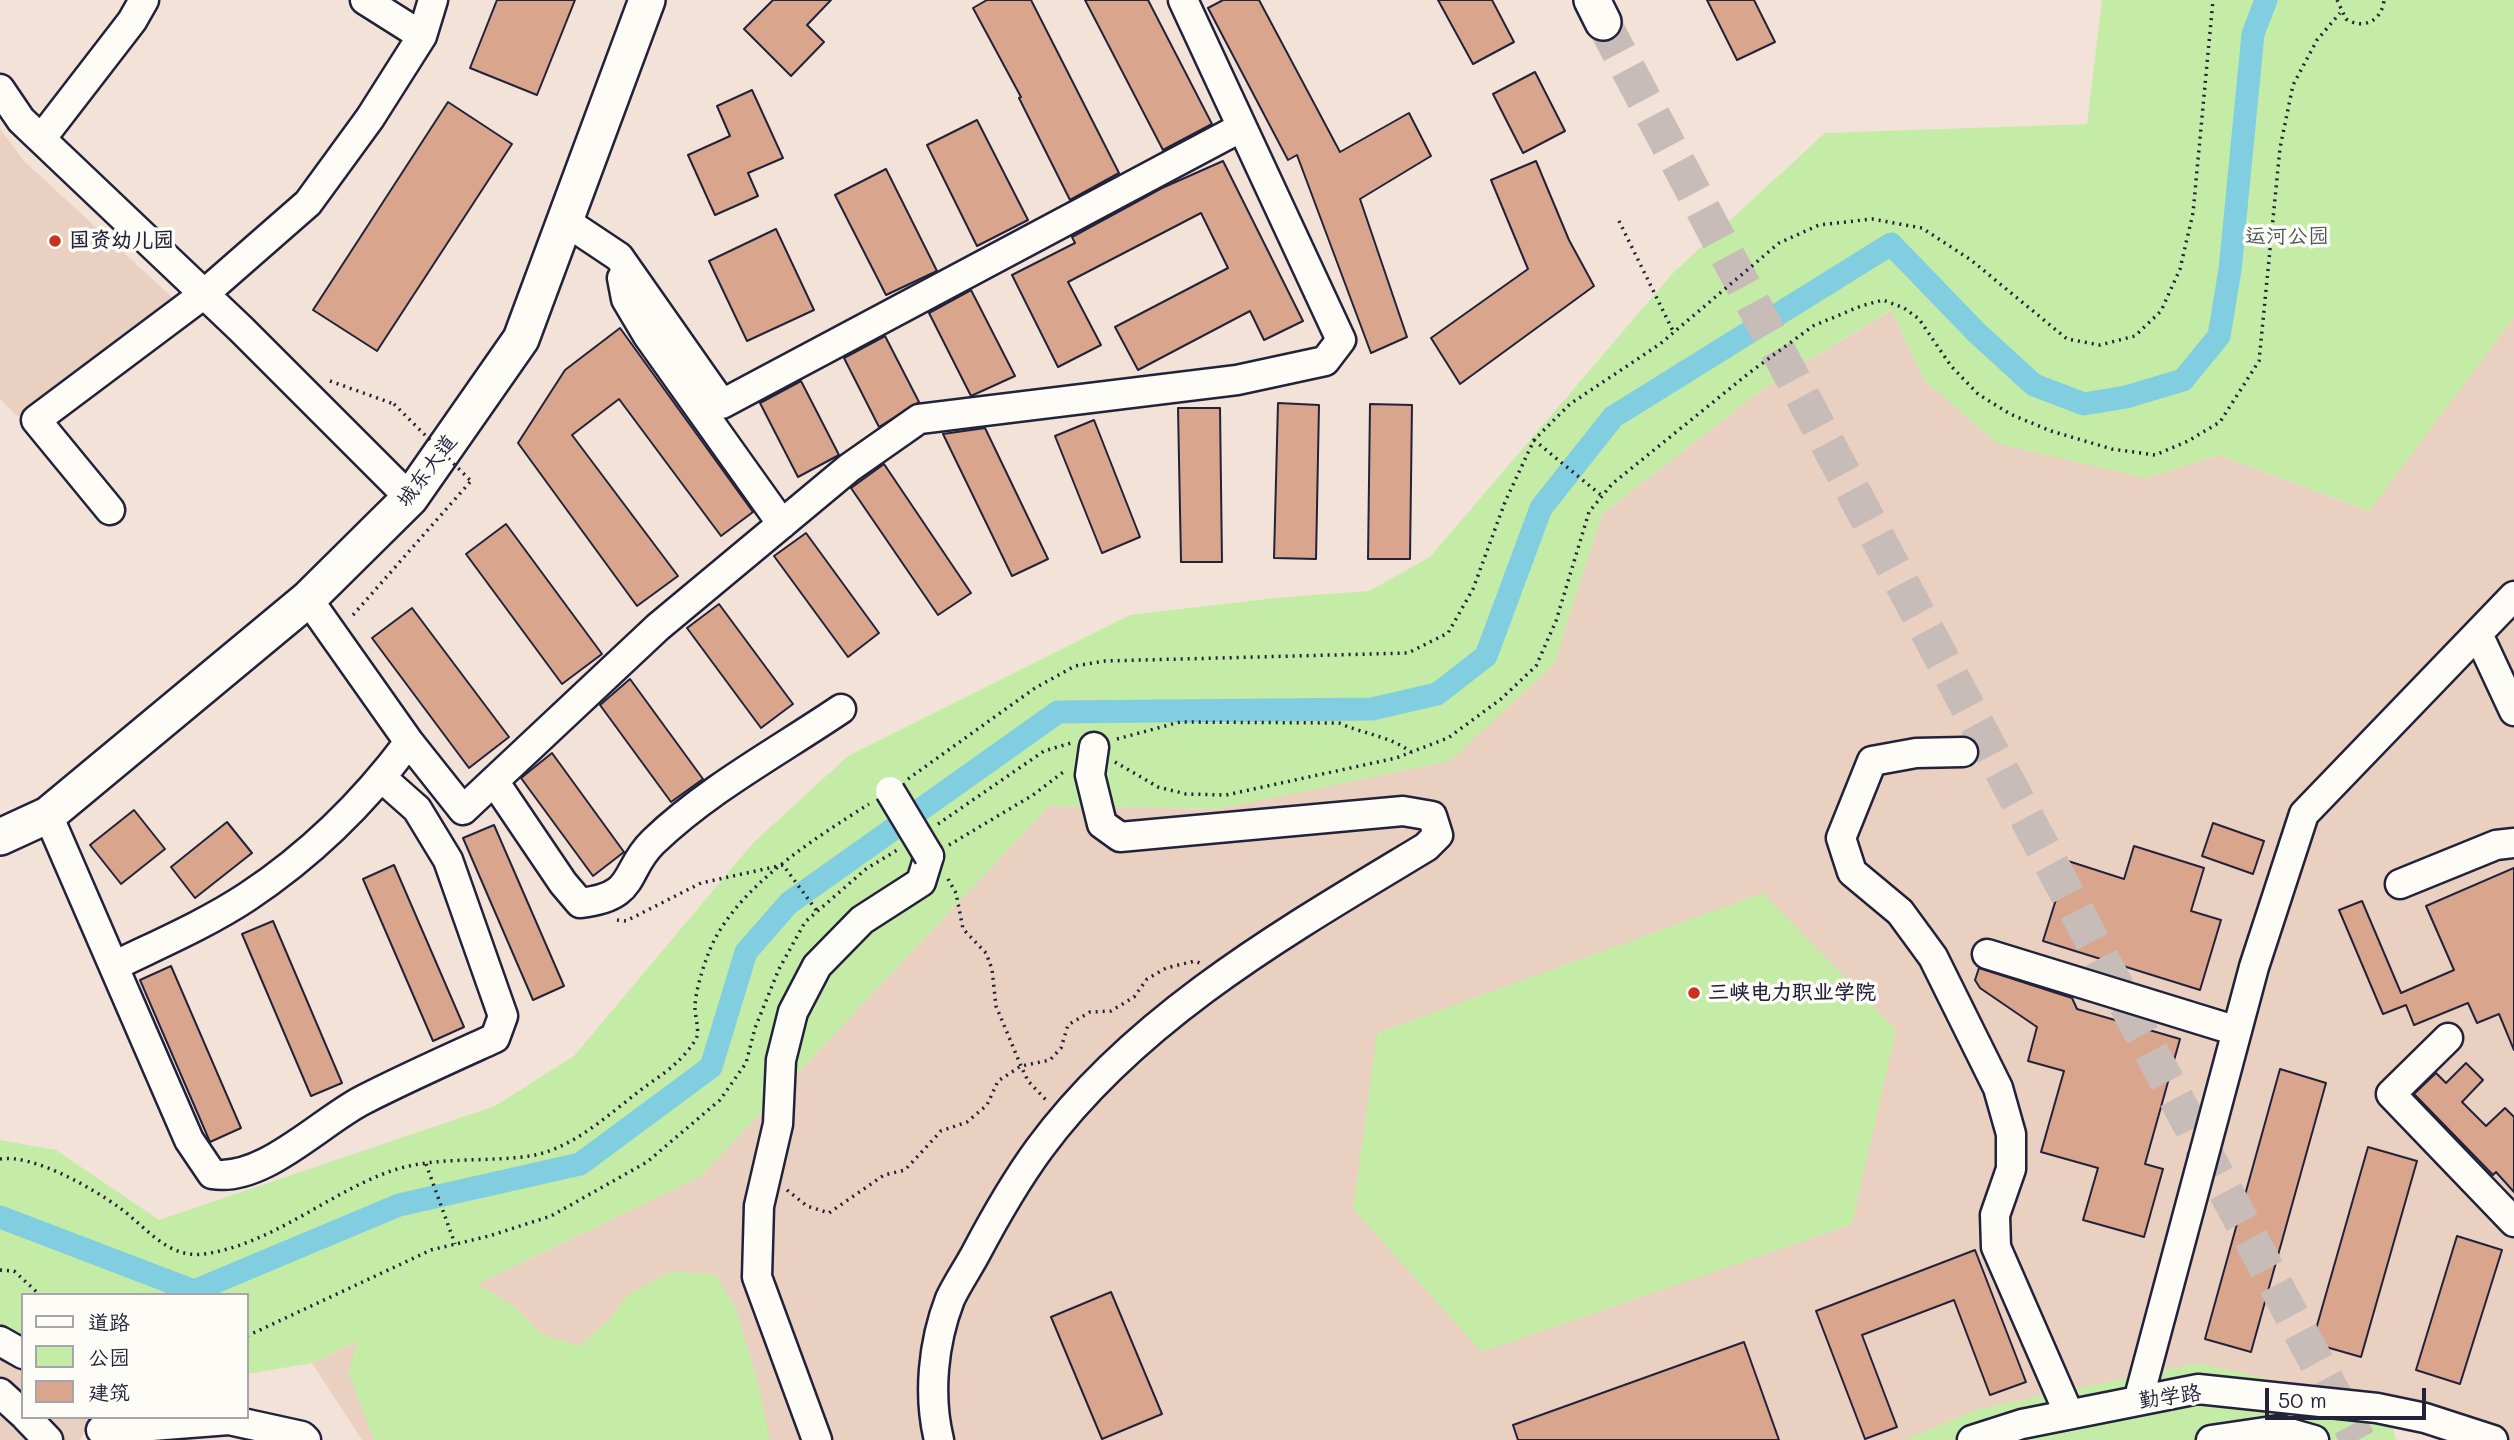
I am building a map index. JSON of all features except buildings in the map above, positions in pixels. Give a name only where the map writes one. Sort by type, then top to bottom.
[{"type":"main road","name":"城东大道","points":[[0,812],[34,797],[403,491],[502,329],[625,0]]},
{"type":"main road","name":"城东大道","points":[[0,837],[48,815],[308,599],[403,491],[521,339],[647,0]]},
{"type":"street","points":[[41,139],[132,21],[144,0]]},
{"type":"street","points":[[365,0],[422,36]]},
{"type":"street","points":[[110,510],[36,420],[204,294],[308,203],[370,118],[422,36],[433,0]]},
{"type":"street","points":[[308,599],[408,742],[463,810],[657,627],[849,468],[919,419],[1237,380],[1325,361],[1340,340],[1183,0]]},
{"type":"street","points":[[0,89],[21,120],[204,294],[403,491]]},
{"type":"street","points":[[565,221],[619,257],[722,404],[1242,127]]},
{"type":"street","points":[[619,257],[626,299],[648,336],[782,524]]},
{"type":"street","points":[[2138,1401],[2254,967],[2304,814],[2514,596]]},
{"type":"street","points":[[2478,634],[2514,711]]},
{"type":"street","points":[[494,780],[563,883],[580,903],[602,901],[628,883],[651,843],[710,796],[841,709]]},
{"type":"street","points":[[114,966],[195,927],[247,897],[302,856],[382,778],[408,742]]},
{"type":"street","points":[[939,1440],[933,1415],[935,1359],[950,1300],[1000,1206],[1040,1147],[1113,1065],[1186,1001],[1426,847],[1438,835],[1432,816],[1403,811],[1120,837],[1102,824],[1090,775],[1094,747]]},
{"type":"street","points":[[1964,752],[1916,752],[1872,761],[1841,838],[1852,872],[1900,912],[1933,957],[1998,1087],[2011,1134],[2011,1169],[1995,1215],[1996,1247],[2069,1414]]},
{"type":"street","points":[[48,815],[189,1140],[212,1174],[230,1177],[282,1154],[361,1101],[495,1038],[503,1016],[448,860],[417,809],[382,778]]},
{"type":"street","points":[[817,1440],[757,1277],[759,1206],[778,1124],[781,1060],[793,1012],[817,965],[862,920],[921,882],[929,856],[891,791]]},
{"type":"street","points":[[2400,884],[2496,845],[2514,843]]},
{"type":"street","points":[[1987,954],[2237,1031]]},
{"type":"street","points":[[2448,1038],[2391,1094],[2514,1222]]},
{"type":"street","points":[[0,1341],[21,1353]]},
{"type":"street","name":"勤学路","points":[[1972,1440],[2022,1423],[2198,1389],[2377,1408],[2422,1429],[2493,1440]]},
{"type":"street","points":[[0,1393],[21,1413]]},
{"type":"street","points":[[27,1419],[48,1440]]},
{"type":"street","points":[[99,1429],[229,1420],[302,1436],[306,1440]]},
{"type":"street","points":[[2211,1440],[2279,1430],[2314,1440]]},
{"type":"path","points":[[0,1159],[11,1158],[69,1177],[120,1208],[158,1240],[177,1252],[202,1254],[249,1241],[385,1173],[426,1163],[533,1156],[566,1143],[595,1125],[678,1062],[697,1036],[695,1005],[706,959],[726,918],[783,865],[825,832],[891,791],[1035,688],[1074,666],[1105,661],[1408,653],[1448,634],[1473,589],[1505,502],[1534,440],[1570,404],[1674,333],[1779,243],[1819,225],[1872,219],[1922,228],[1971,260],[2067,339],[2100,345],[2135,336],[2161,311],[2183,258],[2193,213],[2213,0]]},
{"type":"path","points":[[2337,0],[2340,13],[2352,23],[2368,23],[2380,14],[2384,0]]},
{"type":"path","points":[[937,825],[1044,751],[1070,743],[1094,747],[1129,774],[1158,787],[1199,794],[1226,795],[1411,752],[1448,738],[1501,699],[1536,666],[1556,621],[1589,512],[1612,484],[1738,381],[1813,326],[1883,300],[1903,308],[1919,320],[1951,366],[1978,394],[2010,414],[2050,431],[2112,449],[2155,455],[2188,441],[2220,422],[2259,361],[2280,148],[2293,85],[2317,40],[2340,13]]},
{"type":"path","points":[[1619,221],[1674,333]]},
{"type":"path","points":[[323,373],[332,382],[394,404],[471,481],[353,615]]},
{"type":"path","points":[[1534,440],[1602,496]]},
{"type":"path","points":[[929,856],[1033,795],[1094,747],[1138,731],[1180,722],[1339,723],[1357,731],[1395,740],[1411,752]]},
{"type":"path","points":[[248,1336],[431,1250],[551,1216],[647,1162],[720,1100],[746,1063],[755,1028],[779,969],[804,922],[866,869],[902,847]]},
{"type":"path","points":[[929,856],[944,862],[949,885],[956,893],[963,929],[986,953],[992,969],[996,1006],[1028,1081],[1066,1118]]},
{"type":"path","points":[[580,903],[609,918],[626,921],[701,883],[783,865]]},
{"type":"path","points":[[783,865],[817,911]]},
{"type":"path","points":[[767,1174],[807,1206],[829,1213],[884,1175],[905,1170],[941,1131],[967,1122],[987,1105],[998,1081],[1021,1066],[1050,1060],[1061,1048],[1068,1025],[1090,1012],[1111,1011],[1133,997],[1147,979],[1166,968],[1195,961],[1223,976]]},
{"type":"path","points":[[426,1163],[454,1244]]},
{"type":"path","points":[[0,1270],[14,1271],[38,1293]]},
{"type":"shaded area","name":"国资幼儿园","points":[[0,129],[24,161],[175,300],[18,417],[0,399]]},
{"type":"shaded area","name":"三峡电力职业学院","points":[[1892,310],[1924,380],[2147,478],[2219,455],[2368,511],[2514,317],[2514,1440],[2443,1440],[2392,1423],[2378,1440],[362,1440],[312,1363],[700,1177],[1049,806],[1219,809],[1554,664],[1602,514],[1764,388]]},
{"type":"shaded area","points":[[0,1359],[21,1367],[21,1419],[91,1419],[80,1440],[0,1440]]},
{"type":"green space","name":"运河公园","points":[[2102,0],[2514,0],[2514,317],[2369,511],[2219,455],[2147,478],[1998,444],[1924,380],[1891,310],[1764,388],[1602,514],[1554,664],[1450,761],[1219,809],[1049,806],[700,1177],[477,1284],[514,1306],[541,1334],[579,1346],[609,1320],[627,1295],[672,1271],[716,1275],[735,1307],[756,1375],[770,1440],[374,1440],[348,1372],[357,1341],[312,1363],[248,1374],[248,1293],[21,1293],[21,1367],[0,1359],[0,1140],[56,1150],[159,1220],[495,1106],[574,1056],[753,843],[848,756],[1130,615],[1275,598],[1369,591],[1430,557],[1673,273],[1825,133],[2087,124]]},
{"type":"green space","points":[[1763,893],[1896,1030],[1852,1224],[1482,1352],[1353,1209],[1377,1033]]},
{"type":"green space","points":[[2197,1363],[2305,1387],[2392,1423],[2396,1440],[1904,1440],[1978,1409]]},
{"type":"waterway","points":[[0,1217],[194,1291],[399,1205],[580,1164],[711,1067],[746,952],[789,903],[1058,712],[1372,709],[1437,694],[1486,656],[1541,508],[1613,417],[1891,244],[1977,333],[2034,385],[2084,404],[2126,397],[2183,380],[2219,336],[2230,270],[2253,34],[2266,0]]},
{"type":"tunnel","points":[[1603,22],[2358,1440]]},
{"type":"place","name":"国资幼儿园","points":[[55,241]]},
{"type":"place","name":"三峡电力职业学院","points":[[1694,993]]}]
